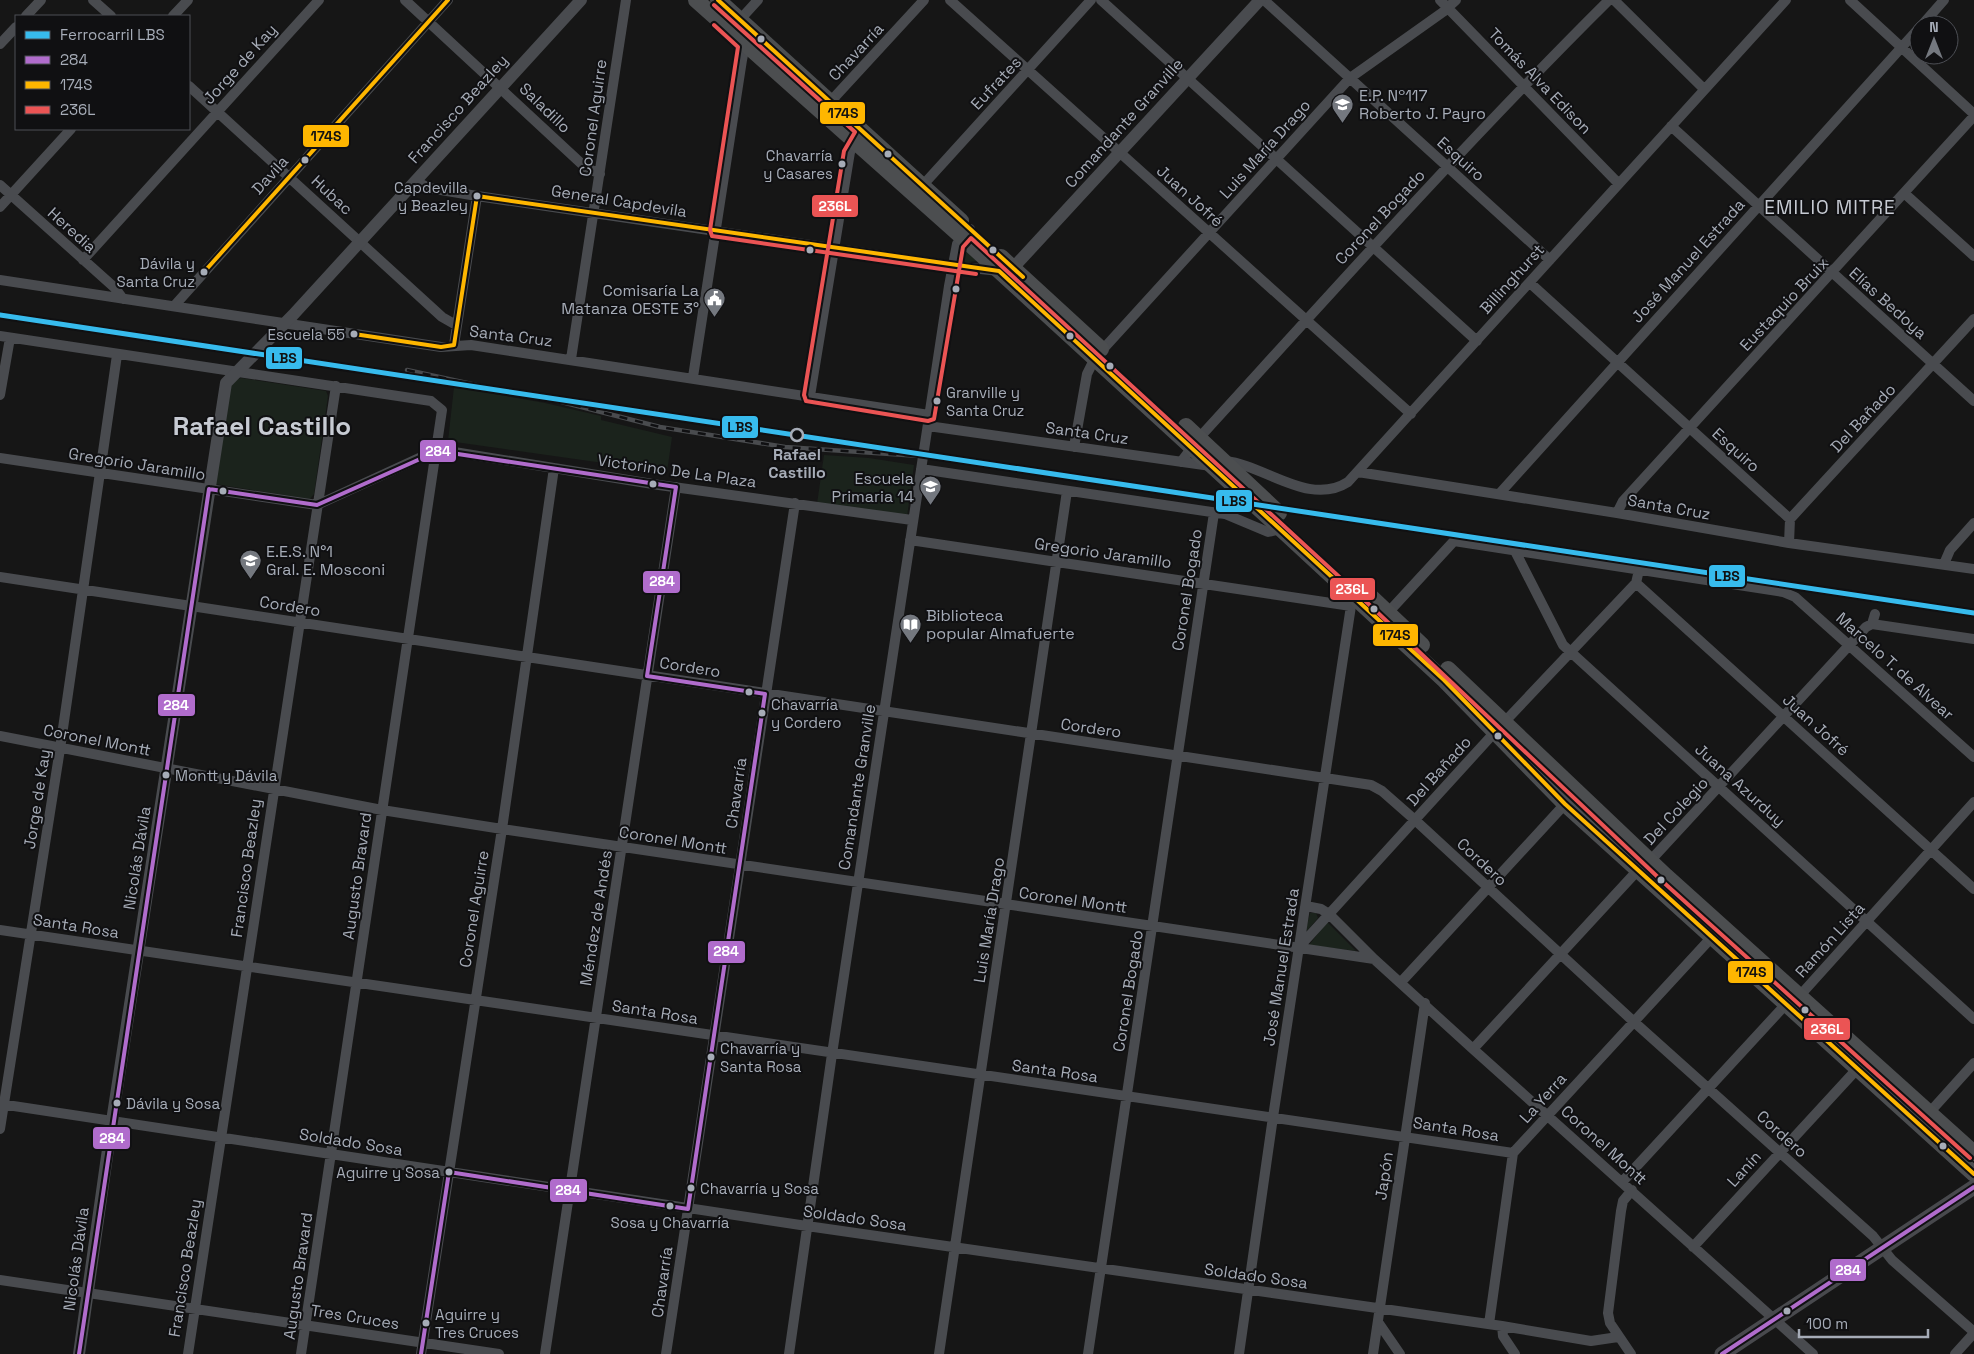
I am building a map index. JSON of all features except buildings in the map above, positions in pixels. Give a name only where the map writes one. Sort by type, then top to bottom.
[{"type":"main road","points":[[696,0],[735,25]]},
{"type":"main road","points":[[718,0],[735,25],[750,40],[859,136],[1196,443],[1356,598]]},
{"type":"main road","points":[[750,40],[831,101],[859,136],[923,185],[966,233]]},
{"type":"main road","points":[[1218,464],[1281,529],[1356,598],[1384,617],[1644,866],[1793,999],[1974,1153]]},
{"type":"main road","points":[[1499,728],[1565,804],[1644,866],[1712,937],[1793,999],[1858,1068],[1974,1174]]},
{"type":"main road","points":[[1722,1354],[1974,1187]]},
{"type":"street","points":[[27,15],[41,0]]},
{"type":"street","points":[[93,0],[111,15]]},
{"type":"street","points":[[175,15],[188,0]]},
{"type":"street","name":"Jorge de Kay","points":[[83,260],[319,0]]},
{"type":"street","name":"Saladillo","points":[[405,0],[585,168],[600,174]]},
{"type":"street","name":"Davila","points":[[175,306],[448,0]]},
{"type":"street","name":"Francisco Beazley","points":[[236,372],[284,323],[581,0]]},
{"type":"street","name":"Coronel Aguirre","points":[[571,360],[626,0]]},
{"type":"street","points":[[735,25],[758,0]]},
{"type":"street","name":"Chavarría","points":[[831,101],[924,0]]},
{"type":"street","name":"Juan Jofré","points":[[950,0],[1411,414]]},
{"type":"street","name":"Eufrates","points":[[923,185],[1091,0]]},
{"type":"street","points":[[1101,0],[1477,341]]},
{"type":"street","name":"Comandante Granville","points":[[1006,269],[1120,153],[1260,0]]},
{"type":"street","name":"Esquiro","points":[[1264,0],[1550,260]]},
{"type":"street","name":"Tomás Alva Edison","points":[[1440,0],[1618,183]]},
{"type":"street","name":"Luis María Drago","points":[[1074,447],[1087,374],[1098,354],[1350,78],[1448,8],[1456,0]]},
{"type":"street","name":"Coronel Bogado","points":[[1181,462],[1372,246],[1524,85],[1610,0]]},
{"type":"street","points":[[1614,0],[1704,89]]},
{"type":"street","name":"Billinghurst","points":[[1218,464],[1240,464],[1314,490],[1342,486],[1358,472],[1411,414],[1618,183],[1786,0]]},
{"type":"street","points":[[1850,0],[1974,115]]},
{"type":"street","points":[[1931,15],[1944,0]]},
{"type":"street","points":[[0,44],[15,28]]},
{"type":"street","name":"José Manuel Estrada","points":[[1500,494],[1909,39]]},
{"type":"street","points":[[693,377],[716,231],[750,40]]},
{"type":"street","name":"Hubac","points":[[190,87],[442,317],[456,325]]},
{"type":"street","name":"Eustaquio Bruix","points":[[1617,513],[1623,502],[1974,115]]},
{"type":"street","name":"Elías Bedoya","points":[[1671,126],[1974,400]]},
{"type":"street","points":[[0,207],[70,130]]},
{"type":"street","points":[[810,396],[850,152],[859,136]]},
{"type":"street","name":"General Capdevila","points":[[415,181],[428,188],[478,196],[953,266],[1006,269]]},
{"type":"street","name":"Heredia","points":[[0,185],[115,288],[123,299]]},
{"type":"street","points":[[1904,193],[1974,256]]},
{"type":"street","points":[[454,345],[478,196]]},
{"type":"street","name":"Comandante Granville","points":[[789,1354],[912,520],[957,244],[966,233]]},
{"type":"street","name":"Santa Cruz","points":[[0,280],[441,347],[471,345],[693,377],[929,415]]},
{"type":"street","name":"Esquiro","points":[[1530,283],[1790,519]]},
{"type":"street","name":"Del Bañado","points":[[1790,519],[1974,319]]},
{"type":"street","points":[[0,395],[5,337],[336,386]]},
{"type":"street","name":"Jorge de Kay","points":[[0,1128],[2,1104],[60,749],[99,473],[118,355]]},
{"type":"street","name":"Nicolás Dávila","points":[[79,1354],[112,1121],[224,390],[236,372]]},
{"type":"street","name":"Francisco Beazley","points":[[188,1354],[336,386]]},
{"type":"street","name":"Augusto Bravard","points":[[301,1354],[443,416],[437,404],[431,401],[336,386]]},
{"type":"street","name":"Santa Cruz","points":[[928,426],[1181,462],[1218,464]]},
{"type":"street","points":[[317,505],[438,451]]},
{"type":"street","name":"Victorino De La Plaza","points":[[438,451],[912,520]]},
{"type":"street","name":"Gregorio Jaramillo","points":[[0,458],[317,505]]},
{"type":"street","name":"Coronel Aguirre","points":[[421,1354],[474,1000],[502,829],[554,468]]},
{"type":"street","points":[[921,469],[1225,514],[1268,532],[1281,529]]},
{"type":"street","name":"Santa Cruz","points":[[1358,472],[1617,513],[1789,543],[1974,569]]},
{"type":"street","name":"Méndez de Andés","points":[[545,1354],[676,487]]},
{"type":"street","name":"Luis María Drago","points":[[939,1354],[1058,562],[1067,491]]},
{"type":"street","name":"Chavarría","points":[[666,1354],[794,504]]},
{"type":"street","name":"Coronel Bogado","points":[[1088,1354],[1154,926],[1214,513]]},
{"type":"street","points":[[1789,543],[1790,519]]},
{"type":"street","points":[[1944,564],[1950,550],[1974,524]]},
{"type":"street","name":"Gregorio Jaramillo","points":[[910,540],[1203,582],[1356,598]]},
{"type":"street","points":[[1384,617],[1454,541],[1639,570],[1636,583]]},
{"type":"street","name":"Juana Azurduy","points":[[1515,551],[1559,639],[1570,652],[1974,1019]]},
{"type":"street","name":"Marcelo T. de Alvear","points":[[1639,570],[1775,590],[1795,597],[1974,757]]},
{"type":"street","name":"Cordero","points":[[0,577],[1325,777],[1377,787],[1632,1021],[1873,1236],[1892,1260],[1974,1333]]},
{"type":"street","name":"Juan Jofré","points":[[1636,583],[1974,889]]},
{"type":"street","name":"Del Bañado","points":[[1299,947],[1499,728],[1636,583]]},
{"type":"street","name":"José Manuel Estrada","points":[[1239,1354],[1325,777],[1356,598]]},
{"type":"street","name":"Del Colegio","points":[[1474,1049],[1720,787],[1849,644],[1874,619],[1974,639]]},
{"type":"street","name":"Coronel Montt","points":[[0,736],[382,810],[1374,959]]},
{"type":"street","name":"Ramón Lista","points":[[1623,1181],[1707,1087],[1866,922],[1974,802]]},
{"type":"street","points":[[1402,981],[1565,804]]},
{"type":"street","name":"Coronel Montt","points":[[1306,906],[1321,909],[1329,914],[1374,959],[1402,981],[1474,1049],[1623,1181],[1693,1247],[1813,1354]]},
{"type":"street","name":"Santa Rosa","points":[[0,930],[980,1076],[1513,1153]]},
{"type":"street","name":"La Yerra","points":[[1513,1153],[1632,1021],[1712,937]]},
{"type":"street","name":"Japón","points":[[1373,1354],[1425,1003]]},
{"type":"street","points":[[1929,1113],[1974,1063]]},
{"type":"street","name":"Lanín","points":[[1693,1247],[1858,1068]]},
{"type":"street","name":"Soldado Sosa","points":[[2,1104],[570,1191],[1502,1326],[1591,1341],[1618,1337]]},
{"type":"street","points":[[1488,1324],[1513,1153]]},
{"type":"street","points":[[1631,1354],[1610,1323],[1608,1313],[1620,1210],[1623,1201],[1632,1190]]},
{"type":"street","name":"Tres Cruces","points":[[0,1280],[498,1354]]},
{"type":"street","points":[[1378,1322],[1400,1354]]},
{"type":"street","points":[[1502,1326],[1503,1336],[1515,1354]]},
{"type":"street","points":[[1955,1354],[1974,1333]]},
{"type":"shaded area","points":[[964,248],[977,261],[961,263],[959,260],[961,249]]},
{"type":"shaded area","points":[[241,378],[326,391],[328,396],[314,494],[310,499],[215,484],[228,389]]},
{"type":"shaded area","points":[[454,387],[545,403],[601,416],[601,420],[672,437],[667,472],[448,441]]},
{"type":"shaded area","points":[[824,455],[869,458],[914,465],[907,517],[817,504]]},
{"type":"shaded area","points":[[1310,913],[1316,913],[1318,918],[1305,933]]},
{"type":"shaded area","points":[[1327,922],[1356,951],[1309,945]]},
{"type":"railway","points":[[407,370],[490,388]]},
{"type":"railway","points":[[542,397],[660,427],[785,447],[950,458]]},
{"type":"rail line","name":"LBS","points":[[0,315],[1974,613]]},
{"type":"transit line","name":"174S","points":[[204,272],[448,0]]},
{"type":"transit line","name":"174S","points":[[718,0],[1023,277]]},
{"type":"transit line","name":"236L","points":[[714,5],[855,132],[844,151],[804,395],[806,401],[928,421],[934,419],[963,247],[971,238],[1359,595],[1662,881],[1970,1158]]},
{"type":"transit line","name":"236L","points":[[714,25],[738,47],[710,230],[712,236],[976,274]]},
{"type":"transit line","name":"174S","points":[[354,334],[441,347],[454,345],[477,196],[999,271],[1444,680],[1565,804],[1974,1174]]},
{"type":"transit line","name":"284","points":[[209,489],[317,505],[438,451],[676,487]]},
{"type":"transit line","name":"284","points":[[647,676],[676,487]]},
{"type":"transit line","name":"284","points":[[79,1354],[209,489]]},
{"type":"transit line","name":"284","points":[[647,676],[765,694]]},
{"type":"transit line","name":"284","points":[[688,1209],[765,694]]},
{"type":"transit line","name":"284","points":[[449,1172],[688,1209]]},
{"type":"transit line","name":"284","points":[[421,1354],[449,1172]]},
{"type":"transit line","name":"284","points":[[1722,1354],[1974,1187]]},
{"type":"place","name":"E.P. Nº117 Roberto J. Payro","points":[[1343,123]]},
{"type":"place","name":"Chavarría y Casares","points":[[842,164]]},
{"type":"place","name":"Capdevilla y Beazley","points":[[477,196]]},
{"type":"place","name":"Dávila y Santa Cruz","points":[[204,272]]},
{"type":"place","name":"Comisaría La Matanza OESTE 3°","points":[[715,318]]},
{"type":"place","name":"Escuela 55","points":[[354,334]]},
{"type":"place","name":"Granville y Santa Cruz","points":[[937,401]]},
{"type":"place","name":"Rafael Castillo","points":[[797,435]]},
{"type":"place","name":"Escuela Primaria 14","points":[[930,506]]},
{"type":"place","name":"E.E.S. N°1 Gral. E. Mosconi","points":[[250,579]]},
{"type":"place","name":"Biblioteca popular Almafuerte","points":[[910,643]]},
{"type":"place","name":"Chavarría y Cordero","points":[[762,713]]},
{"type":"place","name":"Montt y Dávila","points":[[166,775]]},
{"type":"place","name":"Chavarría y Santa Rosa","points":[[711,1057]]},
{"type":"place","name":"Dávila y Sosa","points":[[117,1103]]},
{"type":"place","name":"Aguirre y Sosa","points":[[449,1172]]},
{"type":"place","name":"Chavarría y Sosa","points":[[691,1188]]},
{"type":"place","name":"Sosa y Chavarría","points":[[670,1206]]},
{"type":"place","name":"Aguirre y Tres Cruces","points":[[426,1323]]},
{"type":"district","name":"EMILIO MITRE","points":[[1830,207]]},
{"type":"district","name":"Rafael Castillo","points":[[262,426]]}]
